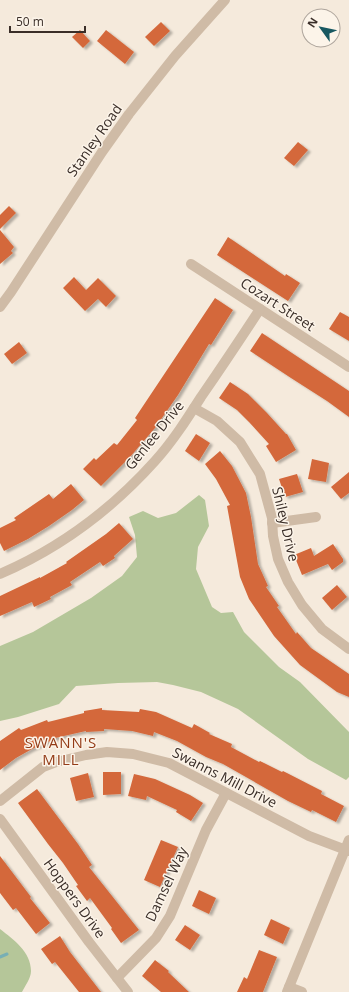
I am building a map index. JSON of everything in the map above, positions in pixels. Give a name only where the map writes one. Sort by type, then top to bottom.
[{"type":"street","name":"Stanley Road","points":[[0,307],[102,152],[129,114],[175,56],[225,0]]},
{"type":"street","name":"Cozart Street","points":[[191,264],[349,367]]},
{"type":"street","name":"Genlee Drive","points":[[0,574],[58,544],[98,516],[122,495],[156,460],[194,408],[260,309]]},
{"type":"street","name":"Shiley Drive","points":[[194,408],[217,421],[240,442],[260,474],[272,523],[273,536],[278,558],[288,582],[302,605],[322,629],[349,650]]},
{"type":"street","points":[[272,523],[316,517]]},
{"type":"street","name":"Swanns Mill Drive","points":[[0,800],[43,767],[86,755],[107,752],[133,754],[169,763],[309,836],[348,846]]},
{"type":"street","name":"Damsel Way","points":[[117,978],[156,938],[170,916],[206,830],[226,793]]},
{"type":"street","name":"Hoppers Drive","points":[[0,819],[89,942],[128,992]]},
{"type":"street","points":[[302,992],[288,989],[348,846]]},
{"type":"green space","points":[[199,495],[205,500],[209,526],[198,547],[196,569],[212,607],[221,613],[233,612],[244,632],[279,667],[300,682],[349,732],[349,777],[346,780],[308,759],[238,709],[201,692],[157,682],[76,686],[59,704],[0,721],[0,646],[33,632],[91,598],[122,576],[137,557],[135,535],[129,517],[143,511],[158,518],[176,513]]},
{"type":"green space","points":[[0,929],[21,947],[28,958],[31,974],[22,992],[0,992]]},
{"type":"building","points":[[161,22],[170,31],[154,46],[145,37]]},
{"type":"building","points":[[80,30],[90,41],[83,48],[72,37]]},
{"type":"building","points":[[106,30],[134,52],[125,64],[97,41]]},
{"type":"building","points":[[298,142],[308,150],[294,166],[284,158]]},
{"type":"building","points":[[9,206],[16,213],[0,229],[0,215]]},
{"type":"building","points":[[0,230],[14,247],[11,251],[13,253],[0,264]]},
{"type":"building","points":[[228,237],[285,276],[286,274],[300,283],[288,301],[217,255]]},
{"type":"building","points":[[74,277],[86,290],[98,278],[116,296],[106,307],[98,299],[85,311],[63,288]]},
{"type":"building","points":[[215,298],[233,310],[211,345],[209,344],[178,395],[155,428],[130,457],[101,486],[83,469],[94,458],[96,460],[114,443],[117,445],[137,420],[135,418]]},
{"type":"building","points":[[340,312],[349,317],[349,341],[329,329]]},
{"type":"building","points":[[262,333],[349,391],[349,417],[250,351]]},
{"type":"building","points":[[19,342],[27,353],[12,364],[4,354]]},
{"type":"building","points":[[230,382],[248,394],[267,413],[287,434],[296,450],[276,462],[266,446],[269,444],[237,410],[219,398]]},
{"type":"building","points":[[196,434],[210,443],[199,461],[185,451]]},
{"type":"building","points":[[220,451],[232,466],[246,493],[258,564],[268,586],[266,587],[279,606],[277,607],[296,634],[297,632],[311,648],[349,674],[349,697],[337,692],[300,665],[274,636],[249,599],[240,577],[227,506],[230,505],[216,479],[205,464]]},
{"type":"building","points":[[312,459],[329,463],[326,482],[308,479]]},
{"type":"building","points":[[349,472],[349,493],[341,499],[331,487]]},
{"type":"building","points":[[297,474],[303,492],[285,497],[279,479]]},
{"type":"building","points":[[71,484],[84,500],[49,526],[4,551],[0,543],[0,528],[16,520],[14,518],[49,494],[53,499]]},
{"type":"building","points":[[119,523],[133,539],[114,556],[115,558],[103,566],[100,562],[70,582],[72,585],[50,597],[51,599],[34,607],[32,602],[0,616],[0,596],[40,578],[67,563],[66,562]]},
{"type":"building","points":[[333,544],[343,559],[343,562],[332,570],[328,564],[302,575],[294,555],[311,548],[314,556]]},
{"type":"building","points":[[337,585],[347,597],[332,610],[322,598]]},
{"type":"building","points":[[102,708],[102,710],[139,712],[140,709],[156,712],[192,728],[194,724],[210,733],[209,734],[232,744],[231,747],[259,762],[260,761],[282,772],[283,771],[322,791],[321,794],[344,806],[336,822],[312,810],[311,812],[288,801],[223,764],[206,757],[177,741],[154,732],[153,736],[132,731],[104,729],[104,731],[86,731],[55,738],[16,758],[0,770],[0,741],[19,728],[21,730],[47,720],[48,722],[84,713],[84,711]]},
{"type":"building","points":[[103,772],[121,772],[121,794],[103,795]]},
{"type":"building","points":[[88,773],[94,797],[76,801],[70,778]]},
{"type":"building","points":[[134,774],[155,779],[190,795],[203,803],[191,821],[176,812],[177,810],[147,796],[146,800],[128,796]]},
{"type":"building","points":[[37,789],[78,844],[92,865],[89,867],[139,930],[121,943],[90,898],[87,901],[76,886],[78,885],[63,863],[18,803]]},
{"type":"building","points":[[161,840],[178,847],[160,887],[144,880]]},
{"type":"building","points":[[0,856],[50,923],[36,934],[16,908],[13,910],[0,893]]},
{"type":"building","points":[[199,890],[216,898],[209,914],[192,906]]},
{"type":"building","points":[[271,919],[290,928],[283,944],[264,935]]},
{"type":"building","points":[[185,925],[200,935],[190,950],[175,940]]},
{"type":"building","points":[[60,936],[70,952],[101,992],[79,992],[55,962],[52,964],[41,949]]},
{"type":"building","points":[[259,950],[277,957],[263,992],[237,992],[244,977],[247,979]]},
{"type":"building","points":[[155,960],[169,971],[168,972],[189,992],[161,992],[142,976]]},
{"type":"waterway","points":[[0,957],[7,954]]},
{"type":"district","name":"SWANN'S MILL","points":[[61,750]]}]
